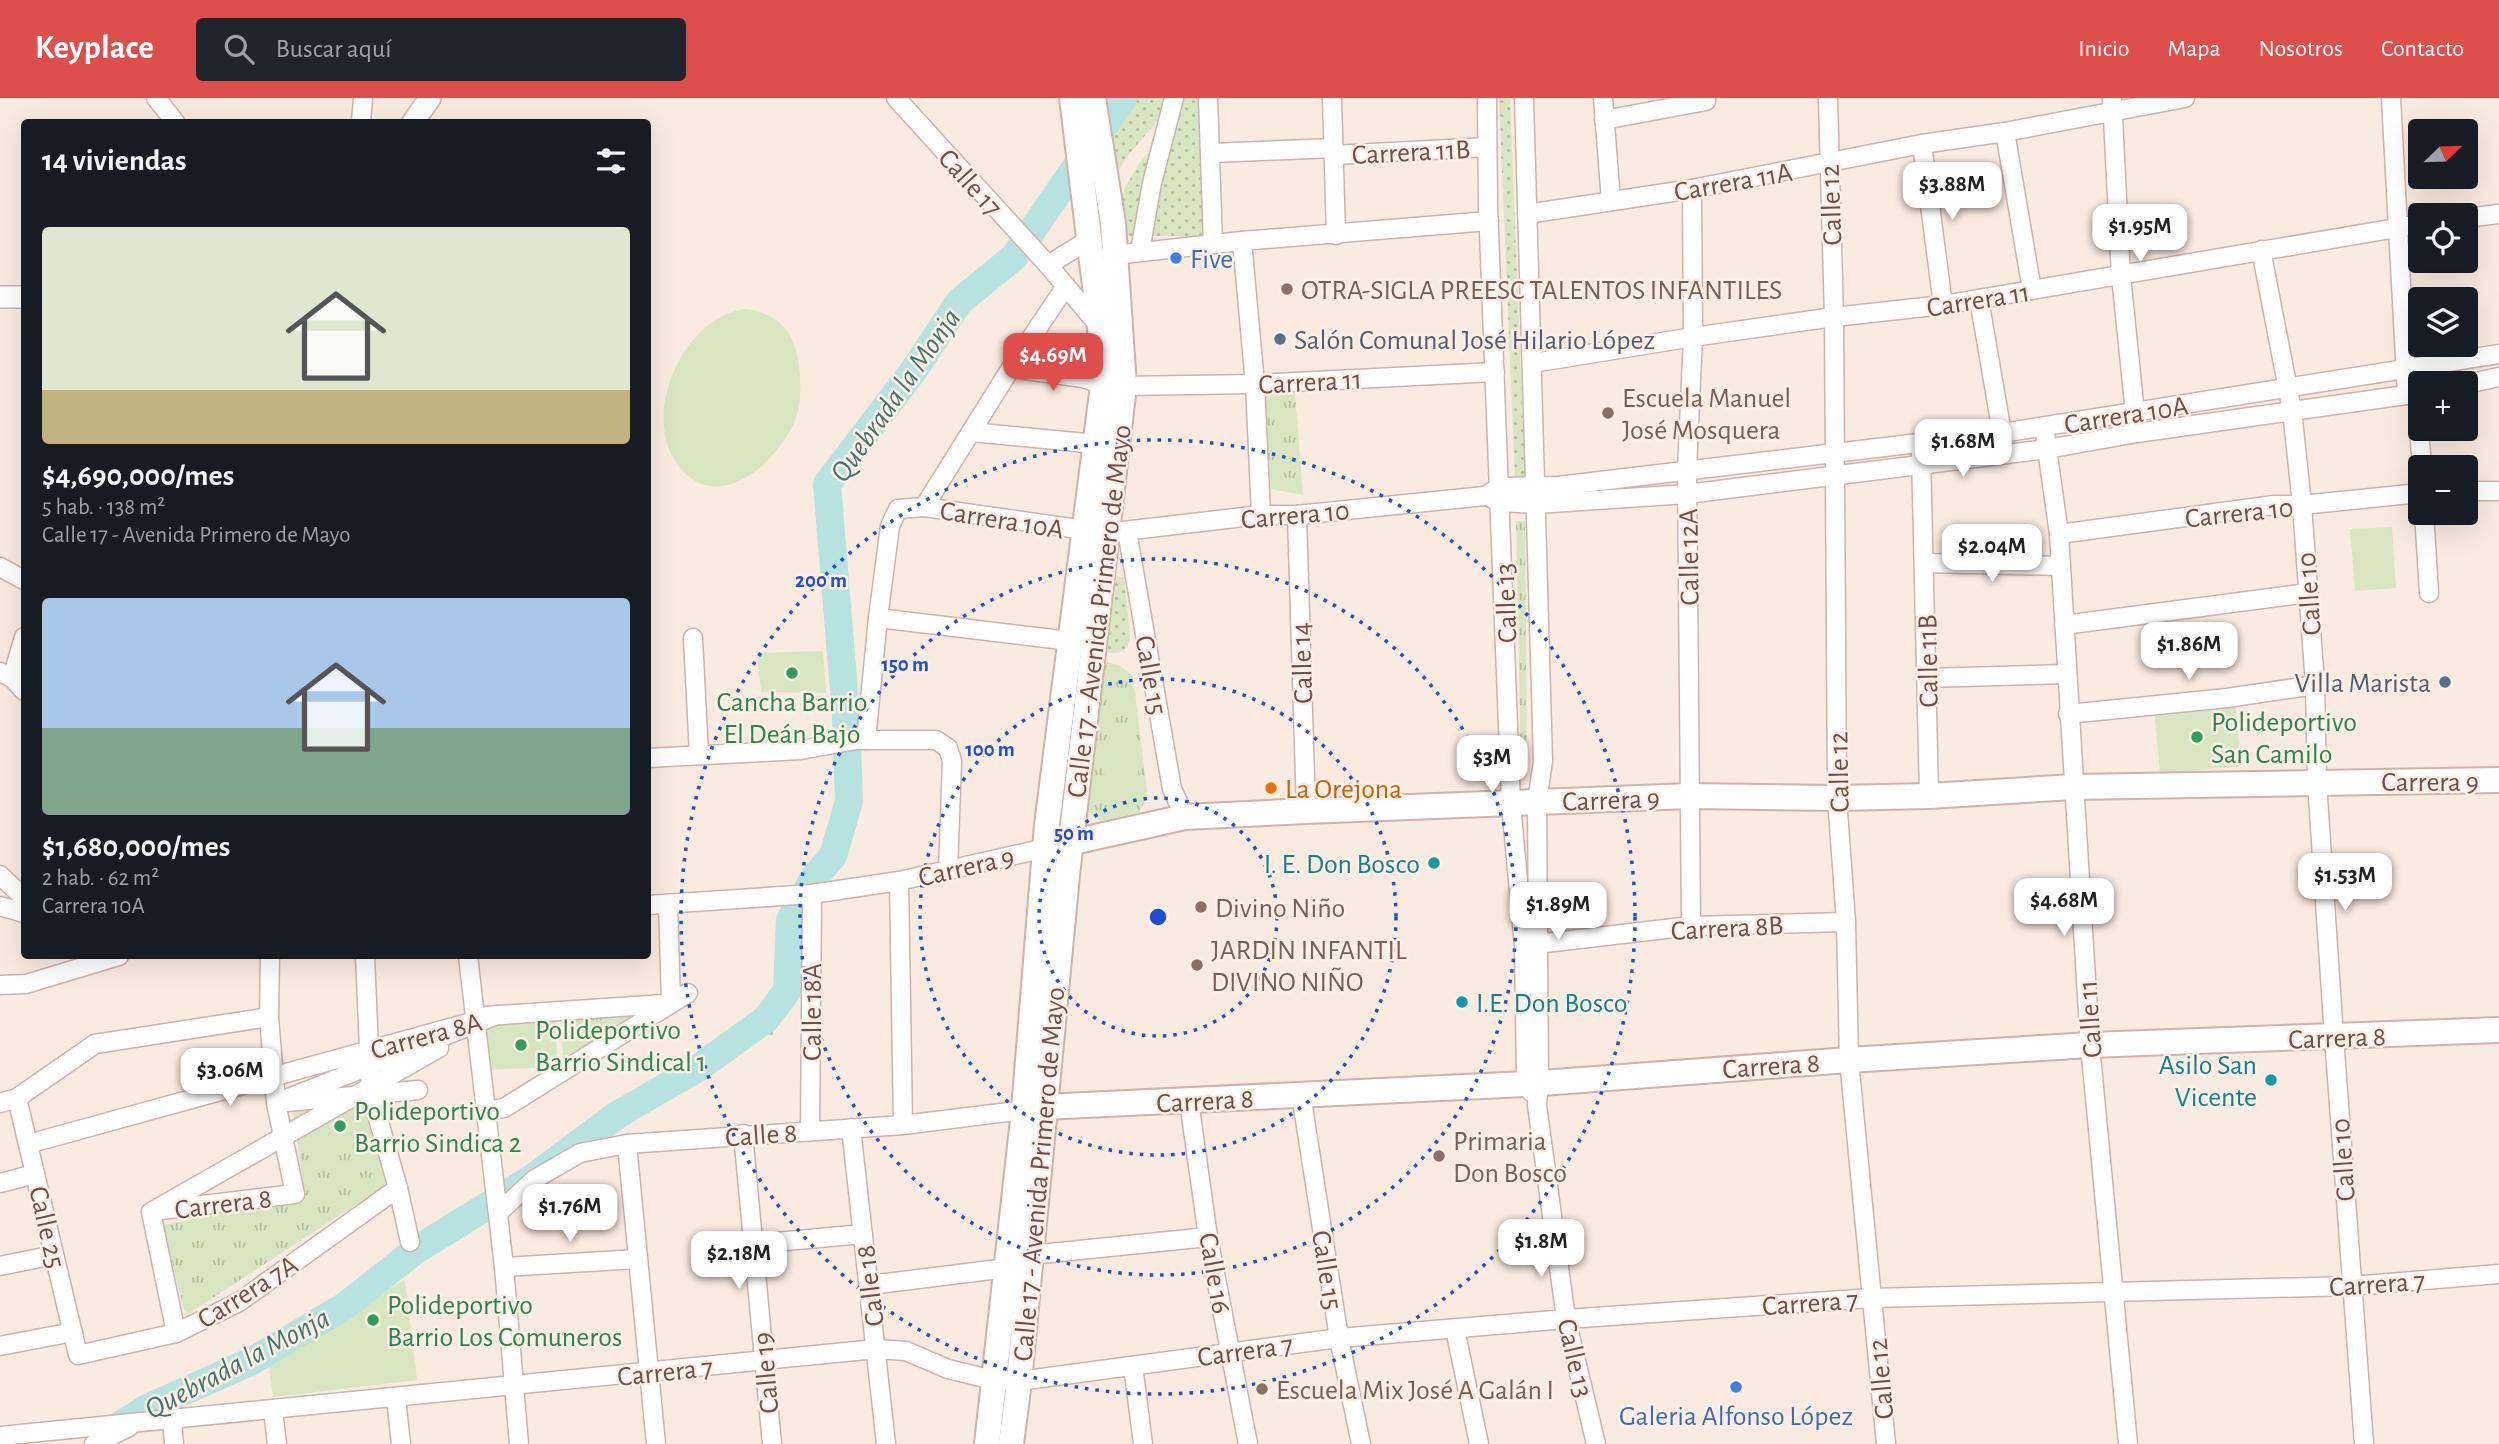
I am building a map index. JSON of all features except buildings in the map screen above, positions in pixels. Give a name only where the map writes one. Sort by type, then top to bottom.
[{"type":"main road","name":"Calle 17 - Avenida Primero de Mayo","points":[[986,1444],[1007,1268],[1034,1109],[1072,843],[1106,532],[1114,385],[1114,255],[1110,195],[1084,103]]},
{"type":"main road","name":"Calle 17 - Avenida Primero de Mayo","points":[[1011,1444],[1030,1255],[1046,848],[1070,641],[1106,532],[1096,444],[1114,385],[1100,327],[1085,207],[1084,103]]},
{"type":"main road","name":"Carrera 9","points":[[1046,848],[1185,817],[1306,811],[1690,796],[1837,798],[1929,796],[2073,787],[2499,780]]},
{"type":"main road","name":"Carrera 8","points":[[1034,1109],[1301,1094],[1535,1090],[1849,1060],[2090,1045],[2499,1030]]},
{"type":"street","points":[[156,98],[173,119]]},
{"type":"street","points":[[360,119],[363,98]]},
{"type":"street","points":[[414,119],[430,98]]},
{"type":"street","name":"Calle 17","points":[[896,98],[1100,327]]},
{"type":"street","points":[[1140,251],[1152,183],[1174,98]]},
{"type":"street","points":[[1208,98],[1212,153],[1213,244]]},
{"type":"street","points":[[1332,98],[1336,235]]},
{"type":"street","name":"Calle 13","points":[[1487,98],[1495,372],[1495,495],[1511,804],[1531,945]]},
{"type":"street","name":"Calle 13","points":[[1524,98],[1543,761],[1537,802],[1531,945],[1535,1090],[1566,1319],[1595,1444]]},
{"type":"street","points":[[1603,98],[1611,201]]},
{"type":"street","points":[[1604,120],[1706,101],[1705,98]]},
{"type":"street","name":"Calle 12","points":[[1828,98],[1834,317],[1837,798],[1846,922],[1849,1060],[1886,1444]]},
{"type":"street","name":"Carrera 11A","points":[[1527,214],[1692,188],[1829,164],[1922,144],[2005,132],[2112,104],[2185,98]]},
{"type":"street","points":[[2392,98],[2408,372]]},
{"type":"street","points":[[2112,104],[2121,276],[2137,433]]},
{"type":"street","points":[[2005,132],[2032,290]]},
{"type":"street","points":[[1922,144],[1943,305]]},
{"type":"street","name":"Carrera 11B","points":[[1212,153],[1487,147]]},
{"type":"street","name":"Calle 12A","points":[[1691,926],[1687,469],[1693,337],[1692,188]]},
{"type":"street","points":[[2478,217],[2499,214]]},
{"type":"street","points":[[1114,255],[1242,241],[1489,221]]},
{"type":"street","name":"Carrera 11","points":[[1533,363],[1834,317],[1943,305],[2408,226]]},
{"type":"street","points":[[1042,259],[1090,239]]},
{"type":"street","points":[[1242,241],[1255,384],[1261,515]]},
{"type":"street","name":"Calle 10","points":[[2261,250],[2292,410],[2302,505],[2315,685],[2317,782],[2364,1444]]},
{"type":"street","points":[[925,507],[1011,368],[1066,286]]},
{"type":"street","points":[[0,297],[21,297]]},
{"type":"street","points":[[1979,299],[2001,433]]},
{"type":"street","name":"Carrera 10A","points":[[1536,495],[1687,469],[1835,454],[2044,427],[2499,354]]},
{"type":"street","name":"Carrera 11","points":[[1011,368],[1114,385],[1255,384],[1495,372]]},
{"type":"street","points":[[2478,381],[2499,377]]},
{"type":"street","name":"Carrera 10A","points":[[1495,495],[1687,494],[2047,449],[2137,433],[2408,395]]},
{"type":"street","name":"Calle 11","points":[[2044,427],[2059,534],[2090,1045],[2128,1444]]},
{"type":"street","points":[[971,432],[1096,444]]},
{"type":"street","name":"Calle 11B","points":[[1920,443],[1929,796]]},
{"type":"street","points":[[2478,491],[2499,491]]},
{"type":"street","name":"Carrera 10","points":[[2059,534],[2274,505],[2302,505],[2408,494]]},
{"type":"street","name":"Carrera 10","points":[[1106,532],[1261,515],[1297,515],[1495,495]]},
{"type":"street","name":"Carrera 10A","points":[[878,618],[891,526],[898,509],[925,507],[1106,532]]},
{"type":"street","name":"Calle 14","points":[[1297,515],[1306,811]]},
{"type":"street","points":[[2425,525],[2429,593]]},
{"type":"street","name":"Calle 15","points":[[1106,532],[1172,789],[1185,817]]},
{"type":"street","points":[[1925,563],[2061,566]]},
{"type":"street","points":[[0,567],[21,578]]},
{"type":"street","points":[[2064,625],[2308,593]]},
{"type":"street","points":[[861,740],[878,618],[1070,641]]},
{"type":"street","points":[[693,638],[699,755]]},
{"type":"street","points":[[12,680],[21,648]]},
{"type":"street","points":[[1927,678],[2067,674]]},
{"type":"street","points":[[2068,714],[2227,698],[2315,685]]},
{"type":"street","points":[[651,758],[801,750],[861,740],[936,740],[948,748],[952,761],[948,871]]},
{"type":"street","name":"Carrera 9","points":[[651,905],[812,894],[899,881],[1046,848]]},
{"type":"street","points":[[0,874],[21,895]]},
{"type":"street","points":[[899,881],[903,1125]]},
{"type":"street","name":"Calle 18A","points":[[810,1130],[812,894]]},
{"type":"street","points":[[668,904],[671,1003]]},
{"type":"street","points":[[0,906],[21,912]]},
{"type":"street","name":"Carrera 8B","points":[[1531,945],[1691,926],[1846,922]]},
{"type":"street","points":[[0,985],[26,984],[109,959]]},
{"type":"street","points":[[270,959],[269,1017],[276,1103]]},
{"type":"street","points":[[365,959],[371,1094],[398,1188],[410,1242]]},
{"type":"street","points":[[468,959],[504,1268],[519,1444]]},
{"type":"street","points":[[486,1107],[492,1110],[505,1108],[688,993]]},
{"type":"street","points":[[475,1016],[671,1003]]},
{"type":"street","points":[[176,1333],[151,1212],[497,1015]]},
{"type":"street","name":"Carrera 8A","points":[[276,1103],[497,1015]]},
{"type":"street","name":"Carrera 8A","points":[[28,1144],[497,1015]]},
{"type":"street","points":[[9,1100],[94,1044],[269,1017]]},
{"type":"street","name":"Carrera 8A","points":[[276,1103],[418,1090]]},
{"type":"street","name":"Calle 15","points":[[1301,1094],[1339,1338],[1361,1444]]},
{"type":"street","name":"Calle 25","points":[[9,1100],[28,1144],[78,1355]]},
{"type":"street","name":"Calle 16","points":[[1189,1101],[1208,1237],[1248,1444]]},
{"type":"street","name":"Carrera 8","points":[[151,1212],[295,1194],[276,1103]]},
{"type":"street","name":"Calle 8","points":[[497,1208],[536,1179],[580,1153],[627,1144],[903,1125],[1034,1109]]},
{"type":"street","name":"Calle 18","points":[[851,1128],[886,1444]]},
{"type":"street","name":"Calle 19","points":[[743,1134],[772,1444]]},
{"type":"street","points":[[627,1144],[656,1444]]},
{"type":"street","points":[[0,1183],[36,1174]]},
{"type":"street","name":"Carrera 7A","points":[[78,1355],[176,1333],[239,1302],[398,1188]]},
{"type":"street","points":[[754,1244],[863,1234]]},
{"type":"street","points":[[1030,1255],[1208,1237]]},
{"type":"street","points":[[0,1266],[54,1255]]},
{"type":"street","points":[[504,1268],[638,1259]]},
{"type":"street","points":[[870,1285],[1007,1268]]},
{"type":"street","name":"Carrera 7","points":[[0,1436],[876,1349],[906,1351],[948,1370],[993,1380],[1019,1381],[1339,1338],[1566,1319],[1872,1298],[2351,1286],[2499,1274]]},
{"type":"street","points":[[1455,1329],[1479,1444]]},
{"type":"street","points":[[0,1346],[73,1332]]},
{"type":"street","points":[[1133,1366],[1143,1444]]},
{"type":"street","points":[[396,1398],[401,1444]]},
{"type":"street","points":[[273,1410],[276,1444]]},
{"type":"street","points":[[172,1420],[174,1444]]},
{"type":"street","points":[[94,1444],[126,1424]]},
{"type":"green space","points":[[1104,98],[1168,98],[1158,119],[1128,155],[1117,175]]},
{"type":"green space","points":[[1181,98],[1205,98],[1209,232],[1200,241],[1179,236],[1124,236],[1121,202],[1125,188],[1138,165],[1155,145]]},
{"type":"green space","points":[[1499,98],[1510,98],[1525,480],[1515,480]]},
{"type":"green space","points":[[746,309],[776,320],[794,343],[799,365],[799,405],[784,441],[759,468],[744,479],[728,485],[711,486],[695,481],[680,468],[668,447],[664,423],[666,398],[673,373],[686,349],[702,330],[723,316]]},
{"type":"green space","points":[[1262,392],[1295,393],[1303,495],[1271,489]]},
{"type":"green space","points":[[1516,521],[1525,521],[1527,769],[1521,768]]},
{"type":"green space","points":[[2392,527],[2396,588],[2355,591],[2350,529]]},
{"type":"green space","points":[[1112,575],[1122,577],[1125,582],[1130,637],[1125,650],[1113,653],[1103,652]]},
{"type":"green space","name":"Cancha Barrio El Deán Bajo","points":[[823,651],[826,693],[761,692],[757,653]]},
{"type":"green space","points":[[1106,662],[1119,665],[1133,676],[1147,791],[1146,800],[1138,813],[1100,821],[1084,809],[1100,664]]},
{"type":"green space","name":"Polideportivo San Camilo","points":[[2235,700],[2241,766],[2160,774],[2154,708]]},
{"type":"green space","points":[[1134,744],[1143,804],[1110,809],[1100,749]]},
{"type":"green space","points":[[640,1014],[563,1062],[561,1019]]},
{"type":"green space","name":"Polideportivo Barrio Sindical 1","points":[[556,1019],[557,1067],[486,1070],[485,1022]]},
{"type":"green space","points":[[372,1102],[389,1183],[188,1314],[184,1310],[163,1225],[305,1197],[293,1111]]},
{"type":"green space","name":"Polideportivo Barrio Sindica 2","points":[[372,1102],[380,1141],[307,1151],[300,1110]]},
{"type":"green space","name":"Polideportivo Barrio Los Comuneros","points":[[405,1280],[417,1380],[273,1397],[268,1359]]},
{"type":"waterway","name":"Quebrada la Monja","points":[[108,1433],[147,1408],[250,1362],[345,1306],[416,1250],[531,1179],[617,1115],[698,1068],[766,1019],[787,991],[790,920],[813,879],[833,856],[849,801],[846,716],[827,484],[914,370],[959,302],[1014,257],[1123,98]]},
{"type":"waterway","points":[[766,1019],[771,1033]]},
{"type":"place","name":"Five","points":[[1176,258]]},
{"type":"place","name":"OTRA-SIGLA PREESC TALENTOS INFANTILES","points":[[1287,289]]},
{"type":"place","name":"Salón Comunal José Hilario López","points":[[1280,339]]},
{"type":"place","name":"Escuela Manuel José Mosquera","points":[[1608,413]]},
{"type":"place","name":"Cancha Barrio El Deán Bajo","points":[[792,673]]},
{"type":"place","name":"Villa Marista","points":[[2445,682]]},
{"type":"place","name":"Polideportivo San Camilo","points":[[2197,737]]},
{"type":"place","name":"La Orejona","points":[[1271,788]]},
{"type":"place","name":"I. E. Don Bosco","points":[[1434,863]]},
{"type":"place","name":"Divino Niño","points":[[1201,907]]},
{"type":"place","name":"JARDIN INFANTIL DIVINO NIÑO","points":[[1197,965]]},
{"type":"place","name":"I.E. Don Bosco","points":[[1462,1002]]},
{"type":"place","name":"Polideportivo Barrio Sindical 1","points":[[521,1045]]},
{"type":"place","name":"Asilo San Vicente","points":[[2271,1080]]},
{"type":"place","name":"Polideportivo Barrio Sindica 2","points":[[340,1126]]},
{"type":"place","name":"Primaria Don Bosco","points":[[1439,1156]]},
{"type":"place","name":"Polideportivo Barrio Los Comuneros","points":[[373,1320]]},
{"type":"place","name":"Galeria Alfonso López","points":[[1736,1387]]},
{"type":"place","name":"Escuela Mix José A Galán I","points":[[1262,1389]]}]
